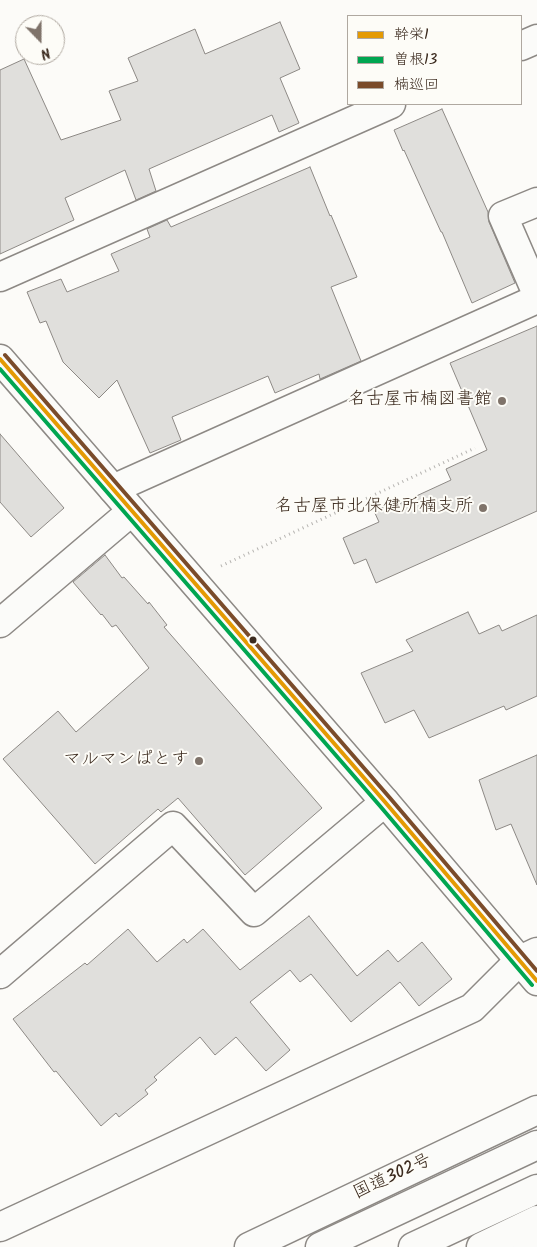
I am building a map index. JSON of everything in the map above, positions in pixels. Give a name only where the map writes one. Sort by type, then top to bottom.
[{"type":"main road","points":[[522,46],[537,39]]},
{"type":"main road","points":[[0,277],[389,105]]},
{"type":"main road","points":[[537,202],[503,216],[537,294]]},
{"type":"main road","points":[[113,489],[537,299]]},
{"type":"main road","points":[[0,360],[385,802],[528,956],[537,981]]},
{"type":"main road","points":[[0,623],[132,511]]},
{"type":"main road","points":[[0,974],[173,826],[254,912],[385,802]]},
{"type":"main road","points":[[0,1226],[472,1008],[528,956]]},
{"type":"main road","name":"国道302号","points":[[249,1247],[537,1110]]},
{"type":"main road","points":[[320,1247],[537,1145]]},
{"type":"main road","points":[[413,1247],[537,1189]]},
{"type":"main road","points":[[480,1247],[537,1221]]},
{"type":"main road","points":[[527,1247],[537,1221]]},
{"type":"path","points":[[221,566],[475,448]]},
{"type":"building","points":[[280,22],[300,69],[280,78],[299,123],[279,132],[272,115],[149,169],[156,191],[136,200],[125,170],[65,198],[74,220],[0,254],[0,70],[15,63],[15,65],[27,65],[61,140],[121,120],[109,91],[138,81],[128,58],[195,29],[205,54]]},
{"type":"building","points":[[442,109],[488,212],[489,222],[515,283],[472,303],[442,232],[394,130]]},
{"type":"building","points":[[310,167],[357,277],[331,287],[361,361],[320,379],[319,374],[275,393],[268,376],[172,417],[181,440],[150,453],[117,380],[99,398],[63,362],[46,321],[40,323],[27,292],[61,279],[67,292],[119,271],[111,254],[150,237],[147,229],[167,220],[171,227]]},
{"type":"building","points":[[537,326],[537,511],[376,583],[366,559],[354,564],[343,538],[379,522],[374,511],[398,501],[399,504],[451,480],[446,469],[487,450],[450,363]]},
{"type":"building","points":[[0,434],[64,508],[31,537],[0,502]]},
{"type":"building","name":"マルマンぱとす","points":[[105,555],[122,578],[124,577],[148,604],[149,602],[167,625],[164,627],[322,808],[245,875],[178,798],[161,812],[158,809],[95,864],[3,759],[58,711],[76,732],[149,668],[116,625],[112,627],[73,582]]},
{"type":"building","points":[[468,612],[479,634],[499,625],[502,631],[537,615],[537,696],[506,710],[504,706],[429,738],[414,710],[385,723],[361,673],[413,651],[406,640]]},
{"type":"building","points":[[537,755],[537,885],[511,824],[496,830],[479,780]]},
{"type":"building","points":[[309,916],[357,976],[388,950],[398,962],[422,942],[452,979],[419,1006],[400,982],[351,1022],[311,974],[300,982],[290,970],[250,1002],[290,1050],[266,1071],[236,1037],[215,1055],[200,1037],[154,1077],[157,1080],[145,1090],[148,1094],[119,1117],[116,1113],[101,1126],[56,1071],[54,1072],[13,1019],[85,963],[87,965],[128,929],[157,962],[184,939],[187,943],[203,929],[240,970]]},
{"type":"transit line","name":"楠巡回","points":[[5,355],[390,798],[537,971]]},
{"type":"transit line","name":"幹栄1","points":[[0,359],[385,802],[537,981]]},
{"type":"transit line","name":"曽根13","points":[[0,369],[380,806],[532,985]]},
{"type":"place","name":"名古屋市楠図書館","points":[[502,401]]},
{"type":"place","name":"名古屋市北保健所楠支所","points":[[483,508]]},
{"type":"place","name":"マルマンぱとす","points":[[199,761]]}]
